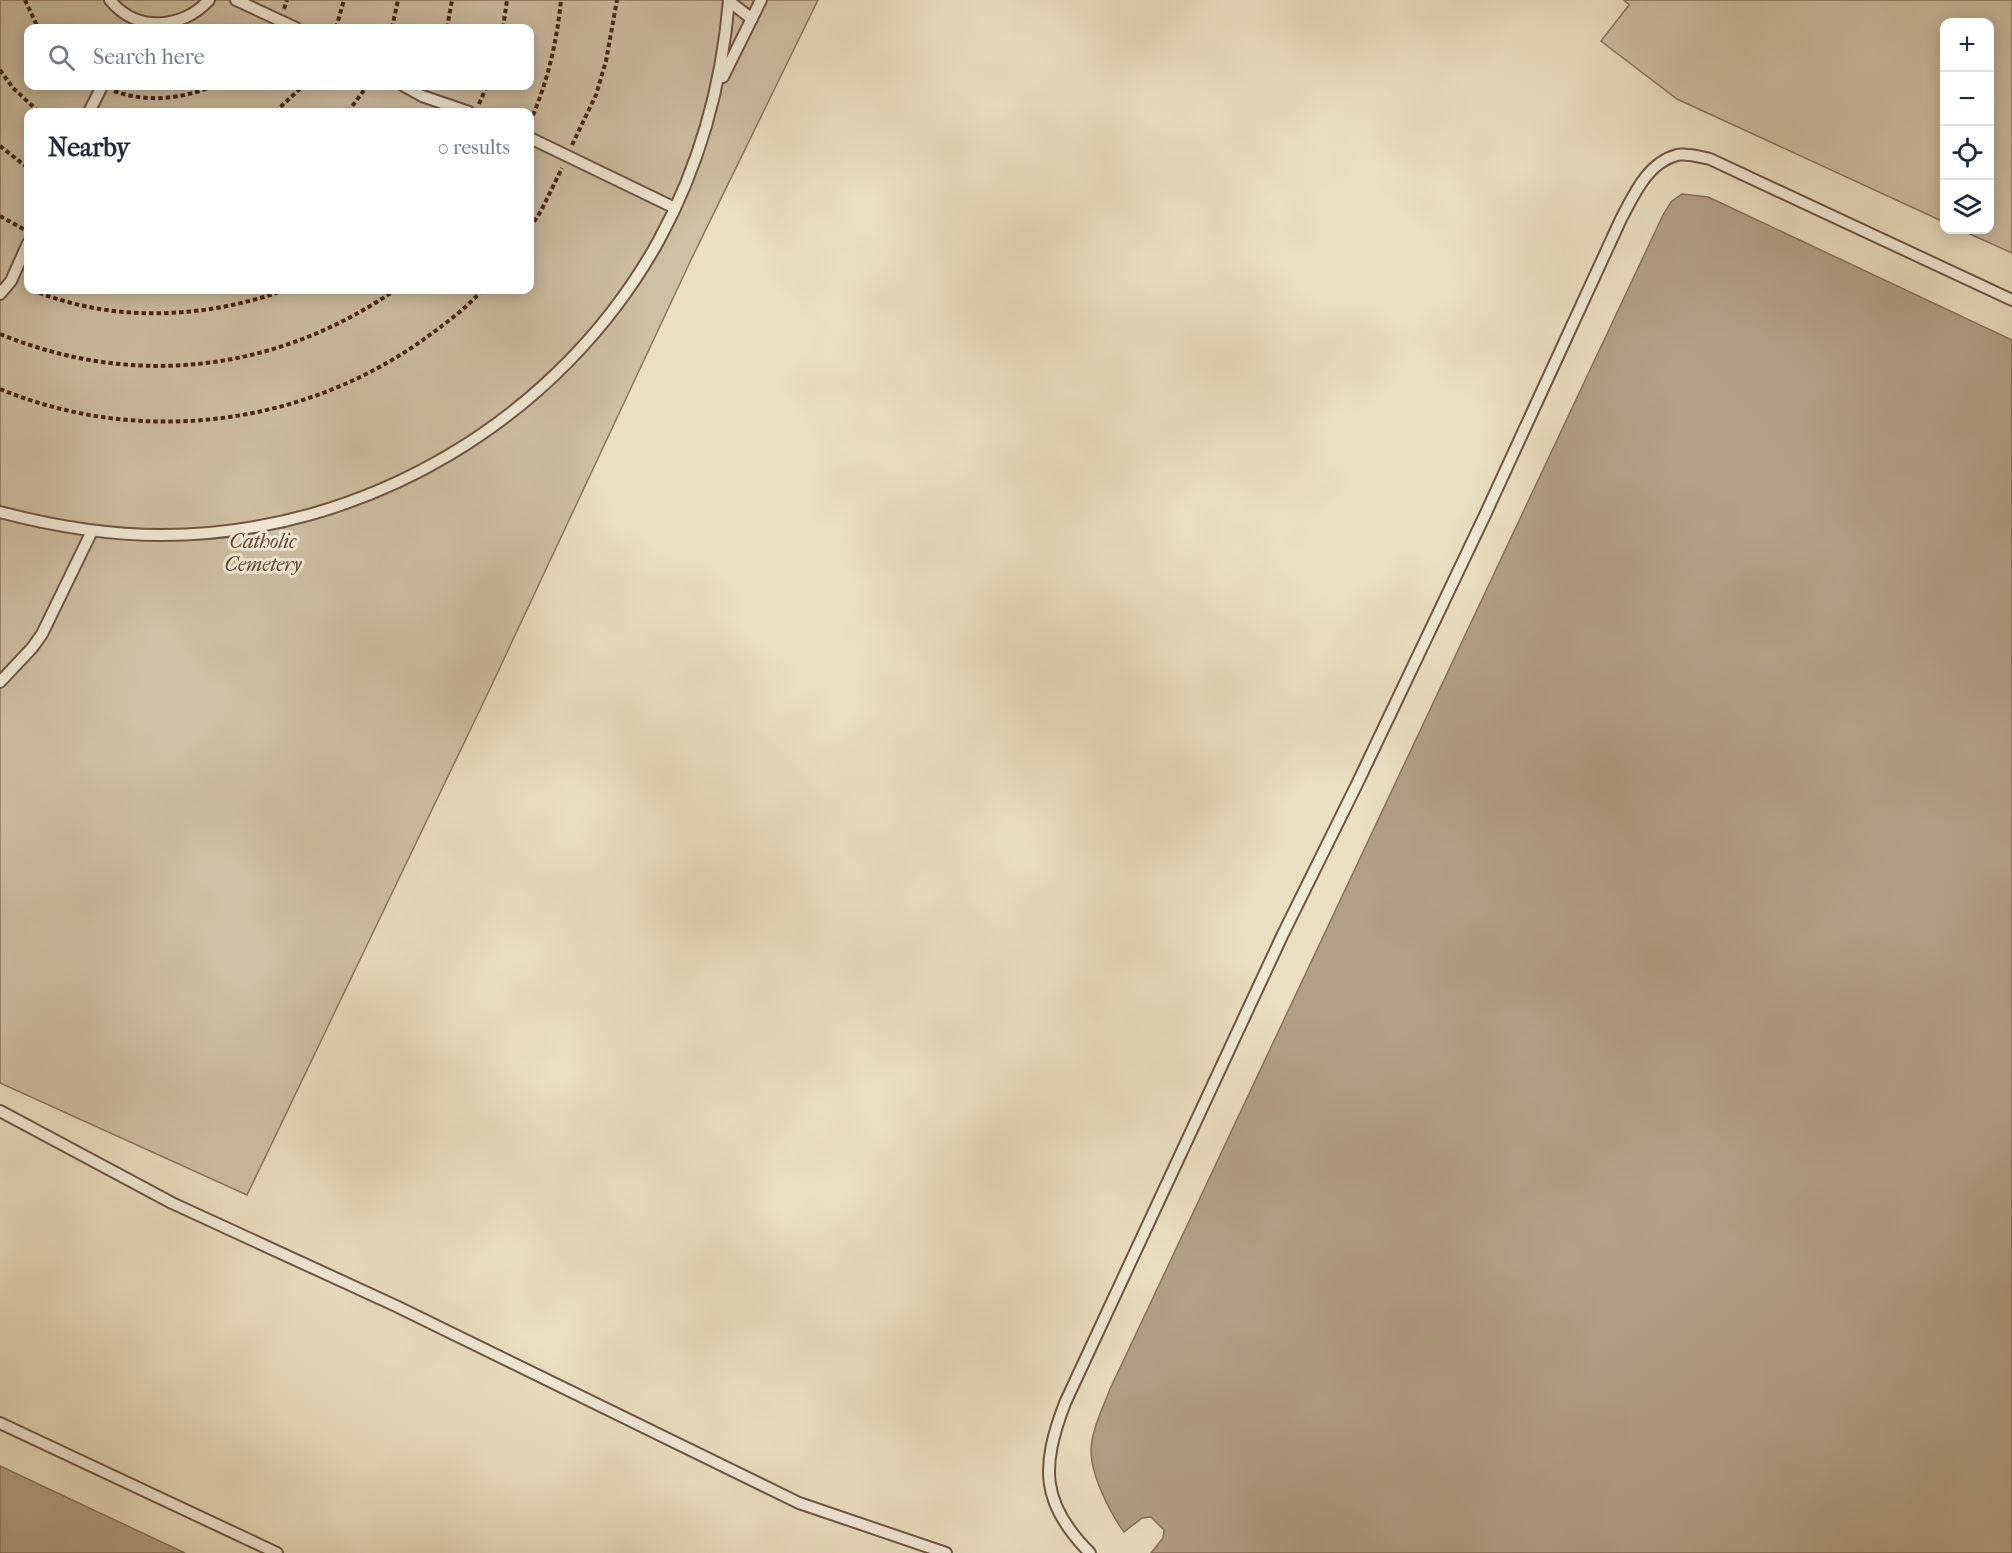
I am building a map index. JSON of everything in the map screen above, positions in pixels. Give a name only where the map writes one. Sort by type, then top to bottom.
[{"type":"lane","points":[[110,0],[130,23],[156,24],[180,21],[201,9],[209,0]]},
{"type":"lane","points":[[236,0],[287,24]]},
{"type":"lane","points":[[716,94],[761,0]]},
{"type":"lane","points":[[729,1],[752,19]]},
{"type":"lane","points":[[0,512],[92,531],[163,535],[198,534],[269,524],[315,513],[371,494],[435,464],[495,425],[523,404],[575,355],[599,328],[659,240],[675,208],[701,142],[716,94],[729,1]]},
{"type":"lane","points":[[91,108],[99,90]]},
{"type":"lane","points":[[411,90],[457,108]]},
{"type":"lane","points":[[534,140],[675,208]]},
{"type":"lane","points":[[1089,1553],[1068,1529],[1056,1509],[1050,1490],[1048,1463],[1052,1436],[1065,1403],[1282,936],[1358,782],[1621,219],[1646,175],[1659,164],[1677,155],[1692,155],[1710,159],[2012,300]]},
{"type":"lane","points":[[0,294],[11,281],[24,252]]},
{"type":"lane","points":[[0,682],[42,634],[92,531]]},
{"type":"lane","points":[[0,1111],[172,1203],[396,1306],[799,1503],[946,1553]]},
{"type":"lane","points":[[0,1423],[277,1553]]},
{"type":"path","points":[[26,0],[36,24]]},
{"type":"path","points":[[337,24],[344,0]]},
{"type":"path","points":[[393,24],[398,0]]},
{"type":"path","points":[[448,24],[452,0]]},
{"type":"path","points":[[504,24],[507,0]]},
{"type":"path","points":[[534,111],[551,57],[561,0]]},
{"type":"path","points":[[534,221],[556,182],[596,95],[606,61],[617,0]]},
{"type":"path","points":[[0,70],[13,88],[35,108]]},
{"type":"path","points":[[111,90],[157,98],[202,90]]},
{"type":"path","points":[[279,108],[299,90]]},
{"type":"path","points":[[351,108],[364,90]]},
{"type":"path","points":[[478,108],[485,90]]},
{"type":"path","points":[[0,146],[24,165]]},
{"type":"path","points":[[0,216],[24,229]]},
{"type":"path","points":[[44,294],[72,303],[103,309],[167,314],[230,306],[271,294]]},
{"type":"path","points":[[0,334],[54,353],[100,362],[137,366],[193,365],[248,356],[302,340],[353,317],[389,294]]},
{"type":"path","points":[[0,389],[59,409],[112,420],[191,422],[219,420],[301,402],[343,386],[389,362],[443,326],[478,294]]},
{"type":"green space","name":"Catholic Cemetery","points":[[0,0],[818,0],[690,262],[488,693],[247,1195],[0,1083]]},
{"type":"green space","points":[[1624,0],[2012,0],[2012,253],[1970,234],[1994,234],[1994,18],[1940,18],[1940,220],[1677,99],[1601,41],[1629,5]]},
{"type":"shaded area","points":[[1682,194],[1708,197],[2012,340],[2012,1553],[1151,1553],[1163,1538],[1164,1530],[1151,1517],[1142,1518],[1124,1532],[1107,1504],[1094,1471],[1091,1451],[1101,1412],[1663,215],[1671,202]]},
{"type":"shaded area","points":[[0,1466],[185,1553],[0,1553]]}]
